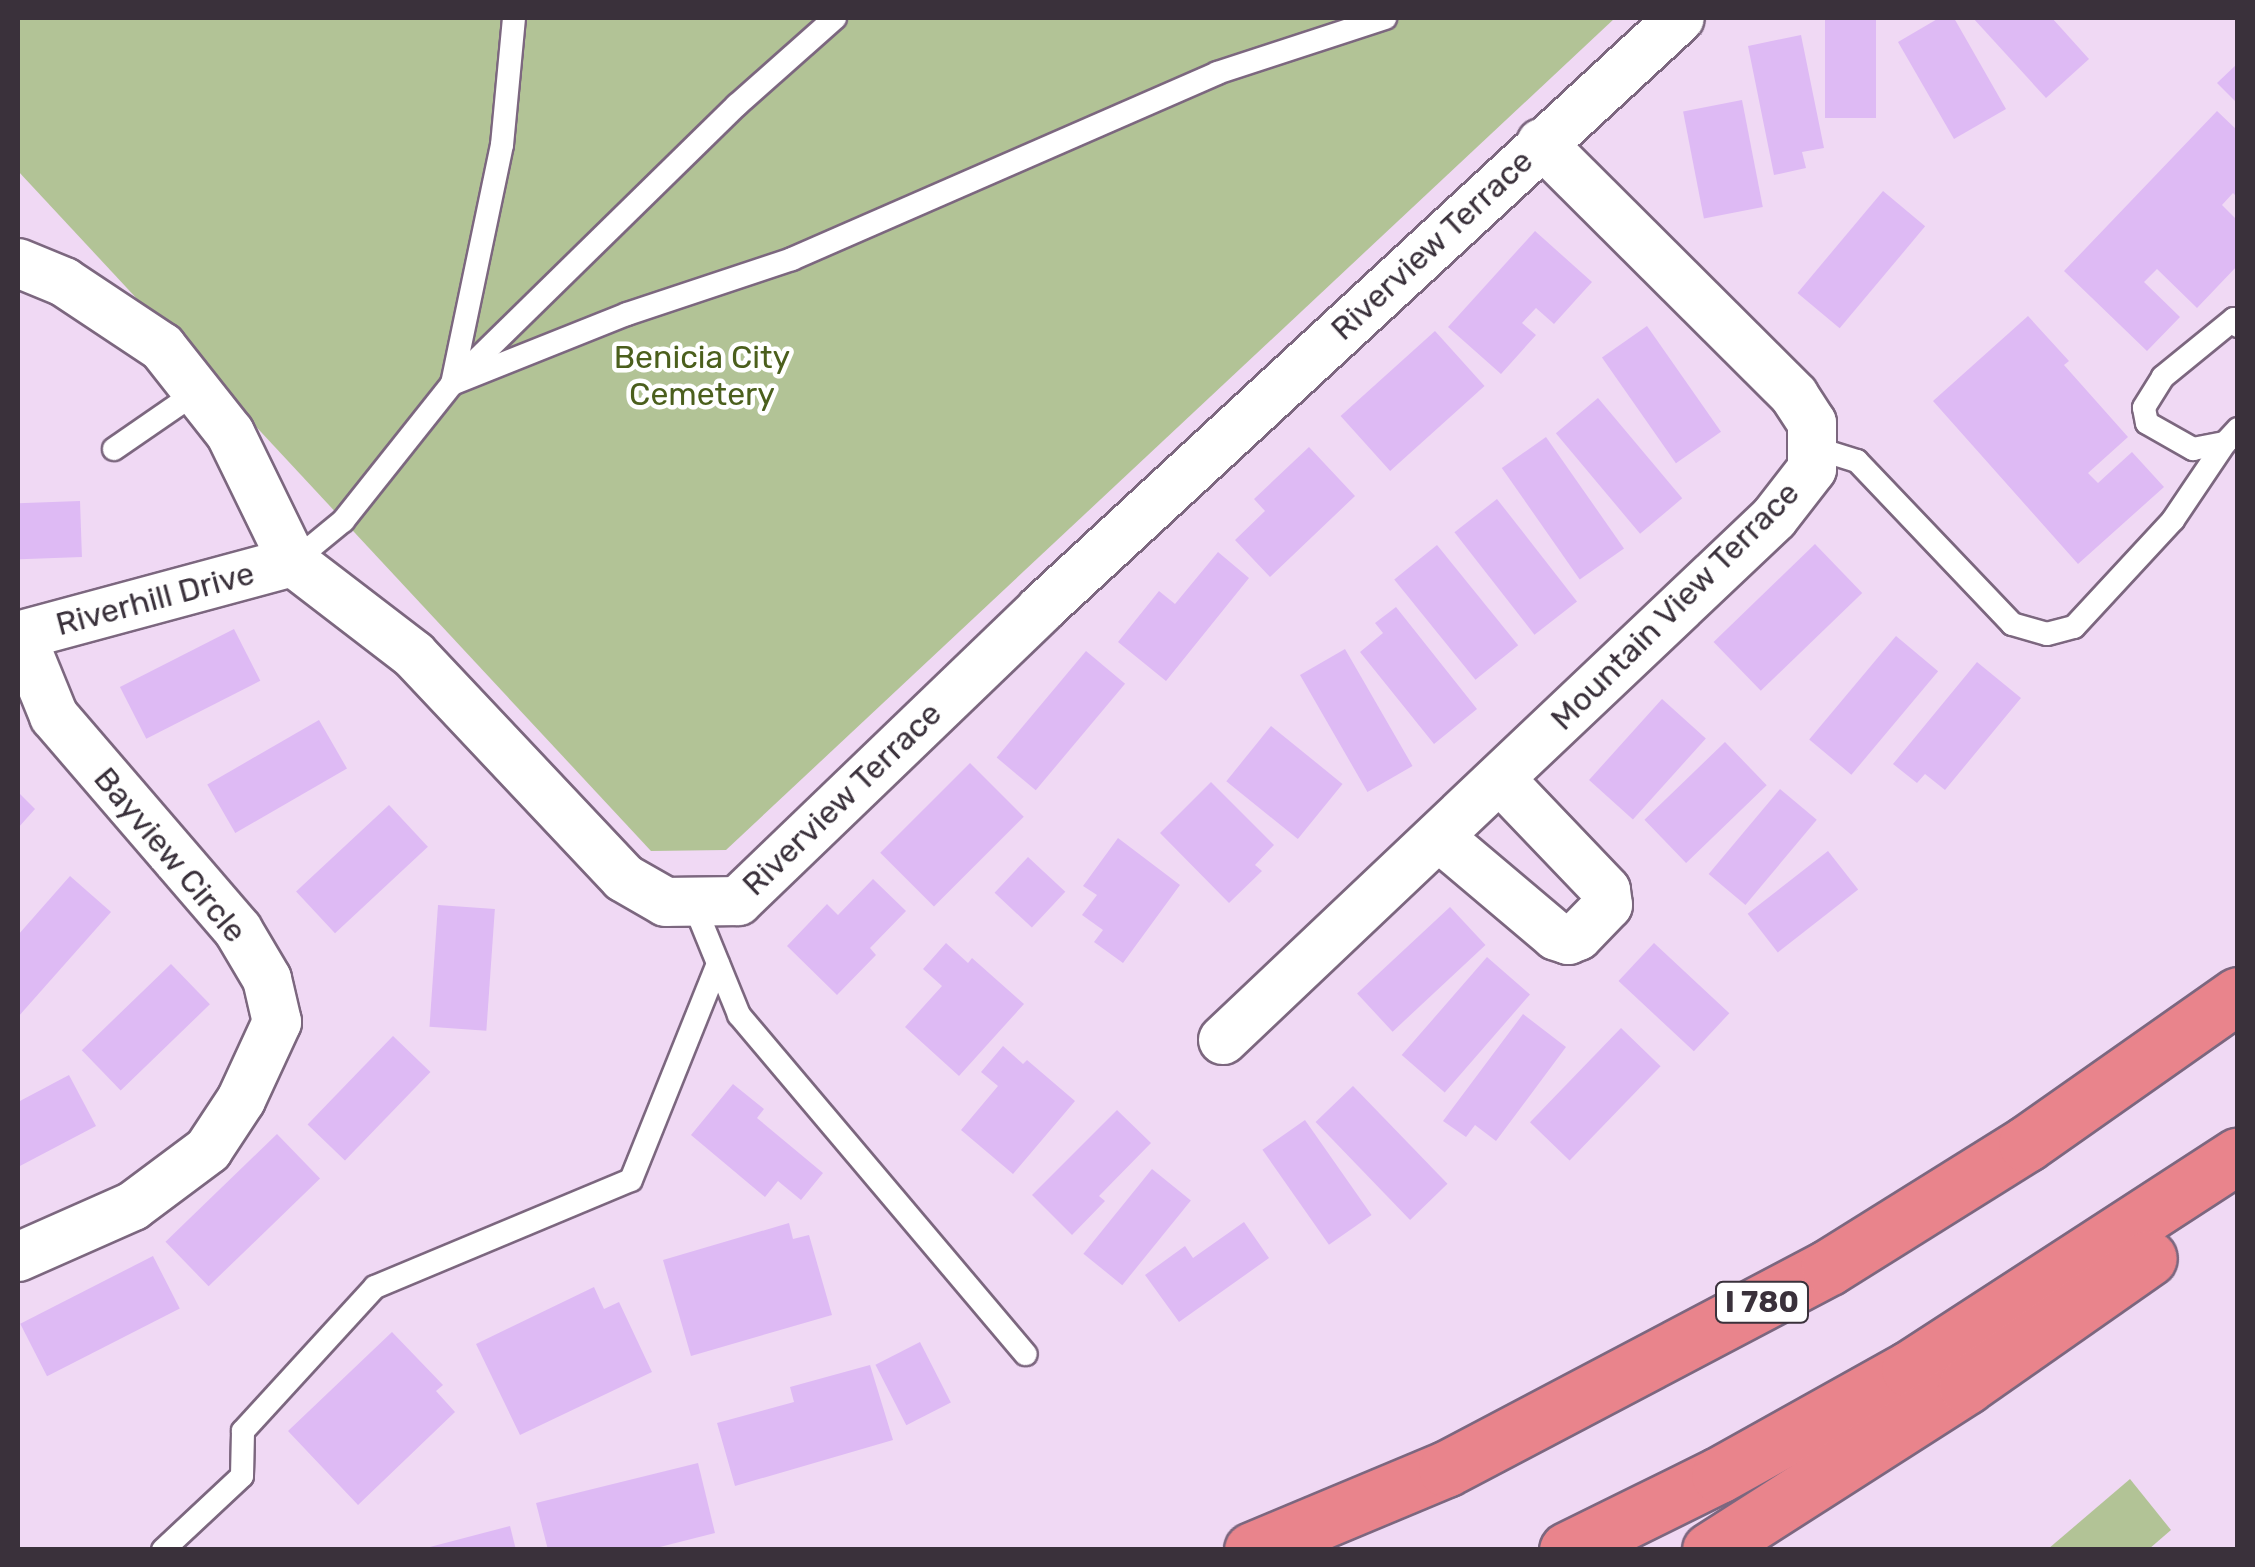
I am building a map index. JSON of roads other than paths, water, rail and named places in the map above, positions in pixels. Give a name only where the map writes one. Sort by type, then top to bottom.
[{"type":"highway","name":"I 780","points":[[1252,1550],[1446,1469],[1828,1267],[2026,1144],[2238,994]]},
{"type":"highway","points":[[1566,1550],[1719,1475],[1909,1369],[2238,1156]]},
{"type":"highway","points":[[1710,1550],[1966,1386],[2196,1224],[2238,1185]]},
{"type":"street","name":"Riverview Terrace","points":[[18,263],[64,282],[162,347],[230,433],[293,562],[414,655],[624,878],[666,902],[738,901],[1041,609],[1680,18]]},
{"type":"street","name":"Mountain View Terrace","points":[[1223,1040],[1774,518],[1812,470],[1812,424],[1794,395],[1541,143]]},
{"type":"street","name":"Riverhill Drive","points":[[19,636],[293,562]]},
{"type":"street","name":"Bayview Circle","points":[[18,1257],[133,1206],[208,1150],[241,1100],[277,1022],[267,979],[238,930],[54,716],[19,636]]},
{"type":"street","points":[[1439,837],[1556,936],[1568,940],[1578,936],[1608,904],[1606,890],[1500,779]]},
{"type":"lane","points":[[452,384],[502,146],[514,18]]},
{"type":"lane","points":[[293,562],[343,520],[452,384],[736,105],[835,18]]},
{"type":"lane","points":[[452,384],[627,314],[808,252],[1217,73],[1385,18]]},
{"type":"lane","points":[[2231,436],[2194,449],[2147,423],[2144,408],[2163,377],[2236,320]]},
{"type":"lane","points":[[114,449],[198,392]]},
{"type":"lane","points":[[1812,447],[1857,460],[2012,624],[2046,634],[2074,626],[2172,520],[2231,436]]},
{"type":"lane","points":[[693,902],[738,1015],[1025,1354]]},
{"type":"lane","points":[[163,1550],[242,1476],[243,1431],[375,1287],[631,1180],[718,964]]},
{"type":"park label","name":"Benicia City Cemetery","points":[[702,376]]}]
